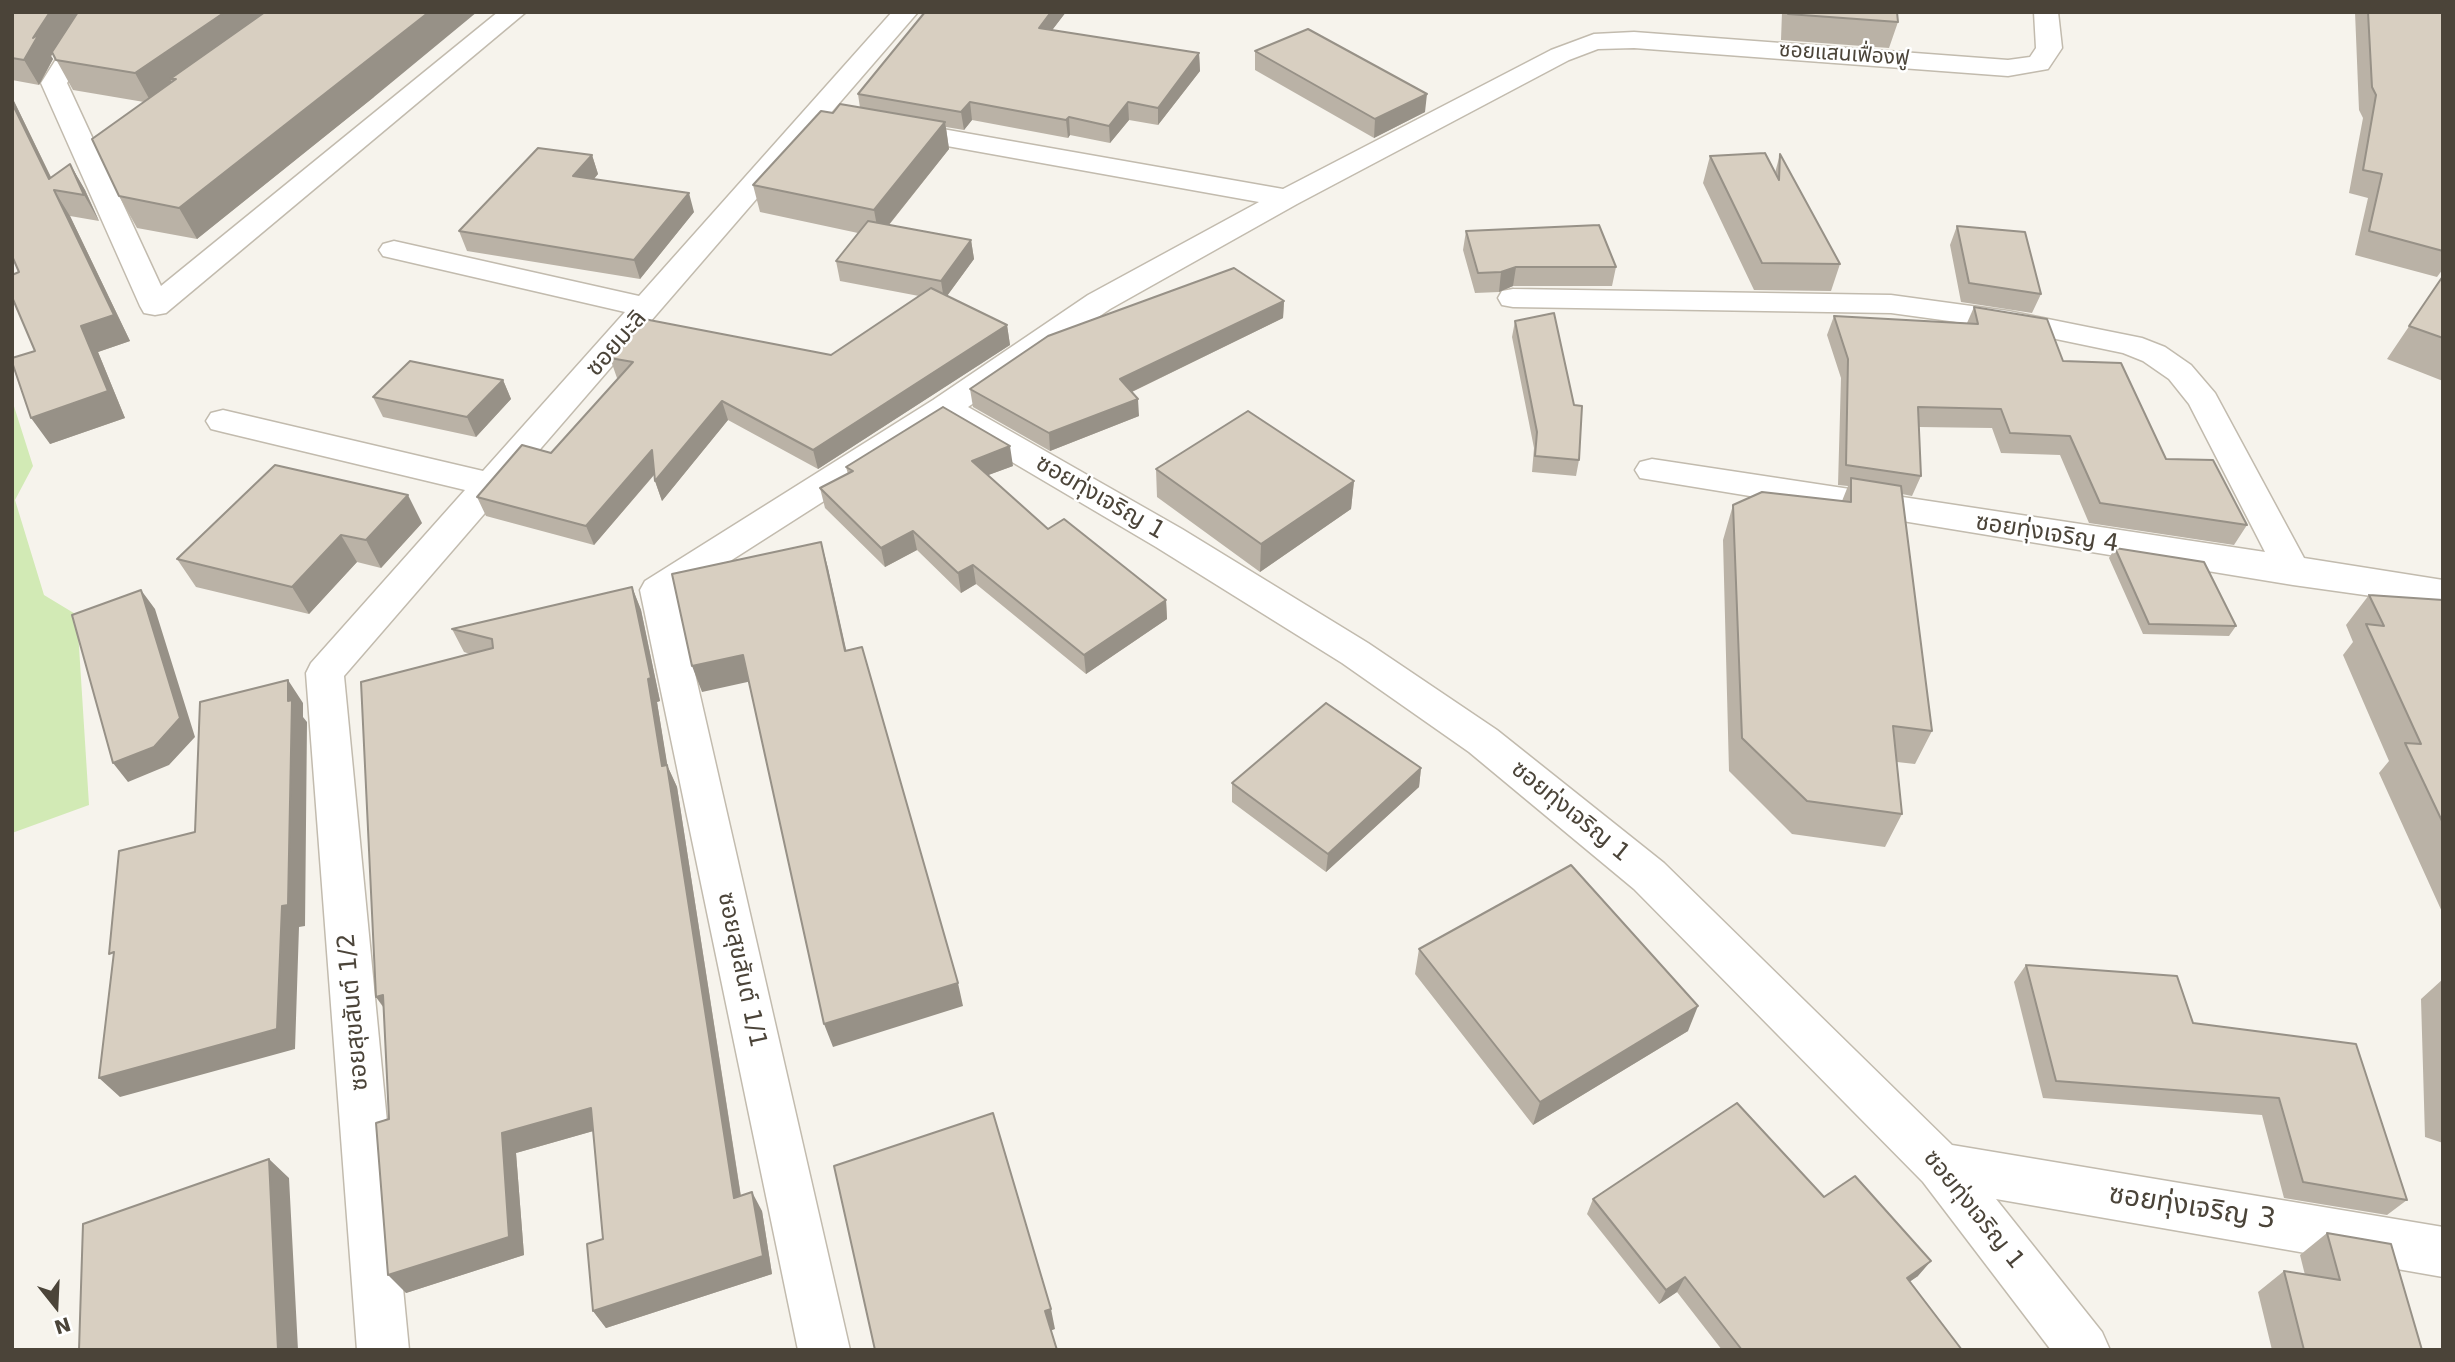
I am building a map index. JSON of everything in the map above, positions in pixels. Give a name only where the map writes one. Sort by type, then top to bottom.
[{"type":"street","points":[[99,12],[54,83],[155,306],[514,12]]},
{"type":"street","name":"ซอยมะลิ","points":[[326,673],[648,308],[842,120],[906,12]]},
{"type":"street","name":"ซอยแสนเฟื่องฟู","points":[[1287,198],[1560,55],[1594,42],[1634,40],[2008,68],[2039,64],[2049,48],[2046,12]]},
{"type":"street","points":[[842,120],[1287,198]]},
{"type":"street","points":[[90,163],[113,147]]},
{"type":"street","points":[[945,408],[1099,302],[1287,198]]},
{"type":"street","points":[[394,250],[648,308]]},
{"type":"street","points":[[1513,298],[1891,304],[2008,320],[2131,345],[2154,354],[2180,372],[2203,400],[2293,572]]},
{"type":"street","name":"ซอยสุขสันต์ 1/1","points":[[824,1350],[658,590],[945,408]]},
{"type":"street","name":"ซอยทุ่งเจริญ 1","points":[[945,408],[1181,545],[1355,653],[1483,741],[1649,876],[1940,1166],[2084,1350]]},
{"type":"street","points":[[223,421],[492,485]]},
{"type":"street","name":"ซอยทุ่งเจริญ 4","points":[[1652,470],[2293,572],[2443,593]]},
{"type":"street","name":"ซอยสุขสันต์ 1/2","points":[[326,673],[383,1350]]},
{"type":"street","name":"ซอยทุ่งเจริญ 3","points":[[1940,1166],[2443,1252]]},
{"type":"green space","points":[[12,400],[33,466],[15,500],[44,595],[77,615],[89,805],[12,833]]},
{"type":"building","points":[[12,12],[50,12],[33,38],[39,34],[24,60],[12,58]]},
{"type":"building","points":[[78,12],[225,12],[135,73],[56,60],[52,52]]},
{"type":"building","points":[[265,12],[429,12],[179,208],[119,196],[92,139],[176,79],[170,79]]},
{"type":"building","points":[[925,12],[1051,12],[1039,28],[1199,53],[1158,108],[1128,102],[1109,126],[970,102],[961,112],[858,94]]},
{"type":"building","points":[[1897,12],[1898,22],[1788,14]]},
{"type":"building","points":[[2368,12],[2443,12],[2443,251],[2369,231],[2382,174],[2363,170],[2376,95],[2372,87]]},
{"type":"building","points":[[1308,29],[1427,94],[1375,119],[1255,51]]},
{"type":"building","points":[[12,103],[49,179],[70,164],[84,195],[54,190],[114,315],[81,326],[108,391],[31,418],[12,362],[12,358],[35,351],[12,297],[12,275],[19,272],[12,256]]},
{"type":"building","points":[[840,104],[945,122],[874,210],[753,185],[821,111],[833,113]]},
{"type":"building","points":[[538,148],[592,155],[573,176],[689,193],[634,260],[459,231]]},
{"type":"building","points":[[1765,153],[1779,180],[1780,154],[1840,264],[1762,263],[1710,156]]},
{"type":"building","points":[[868,221],[971,240],[941,281],[836,261]]},
{"type":"building","points":[[1599,225],[1616,267],[1516,267],[1501,272],[1478,273],[1466,231]]},
{"type":"building","points":[[1957,226],[2025,232],[2041,294],[1969,283]]},
{"type":"building","points":[[1234,268],[1284,301],[1120,379],[1138,399],[1049,433],[970,389],[1048,336]]},
{"type":"building","points":[[2443,276],[2443,338],[2409,326]]},
{"type":"building","points":[[931,288],[1007,325],[813,450],[722,401],[655,481],[652,450],[586,526],[477,497],[522,445],[551,453],[633,362],[610,358],[644,319],[831,355]]},
{"type":"building","points":[[1974,307],[2047,319],[2063,361],[2121,363],[2166,459],[2213,460],[2247,525],[2100,503],[2070,436],[2010,433],[2001,409],[1918,407],[1921,476],[1846,465],[1848,359],[1834,316],[1978,324]]},
{"type":"building","points":[[1554,313],[1574,405],[1582,406],[1579,460],[1535,456],[1537,432],[1515,321]]},
{"type":"building","points":[[410,361],[503,380],[467,417],[373,397]]},
{"type":"building","points":[[943,407],[1010,446],[972,461],[1048,529],[1064,519],[1166,600],[1084,655],[973,565],[958,573],[913,531],[881,548],[820,488],[853,471],[846,467]]},
{"type":"building","points":[[1248,411],[1354,481],[1261,544],[1156,469]]},
{"type":"building","points":[[275,465],[408,495],[366,540],[341,535],[292,587],[177,559]]},
{"type":"building","points":[[1851,478],[1901,486],[1932,731],[1893,726],[1902,814],[1807,801],[1742,738],[1733,505],[1762,492],[1851,502]]},
{"type":"building","points":[[821,542],[845,651],[862,647],[958,983],[824,1024],[743,655],[692,666],[672,574]]},
{"type":"building","points":[[2115,548],[2204,562],[2236,626],[2149,624]]},
{"type":"building","points":[[632,587],[651,678],[648,679],[662,766],[667,765],[734,1198],[752,1192],[763,1256],[593,1311],[587,1244],[603,1239],[591,1108],[502,1133],[509,1237],[388,1275],[376,1123],[389,1119],[383,995],[376,997],[361,682],[493,648],[492,639],[452,629]]},
{"type":"building","points":[[141,590],[180,718],[154,747],[113,763],[72,615]]},
{"type":"building","points":[[2369,595],[2443,600],[2443,823],[2405,743],[2421,744],[2366,624],[2384,626]]},
{"type":"building","points":[[288,680],[288,701],[292,700],[288,905],[282,906],[277,1029],[99,1078],[114,952],[109,954],[119,851],[195,832],[200,702]]},
{"type":"building","points":[[1326,703],[1421,768],[1328,854],[1232,783]]},
{"type":"building","points":[[1571,865],[1698,1006],[1540,1102],[1419,949]]},
{"type":"building","points":[[2026,965],[2177,976],[2193,1023],[2356,1044],[2407,1200],[2303,1182],[2279,1098],[2056,1081]]},
{"type":"building","points":[[1737,1103],[1824,1197],[1855,1176],[1931,1261],[1907,1278],[1962,1350],[1742,1350],[1685,1277],[1666,1290],[1593,1199]]},
{"type":"building","points":[[993,1113],[1051,1309],[1045,1311],[1057,1350],[875,1350],[834,1166]]},
{"type":"building","points":[[269,1159],[278,1350],[79,1350],[83,1224]]},
{"type":"building","points":[[2327,1233],[2391,1244],[2422,1350],[2304,1350],[2284,1271],[2340,1280]]}]
